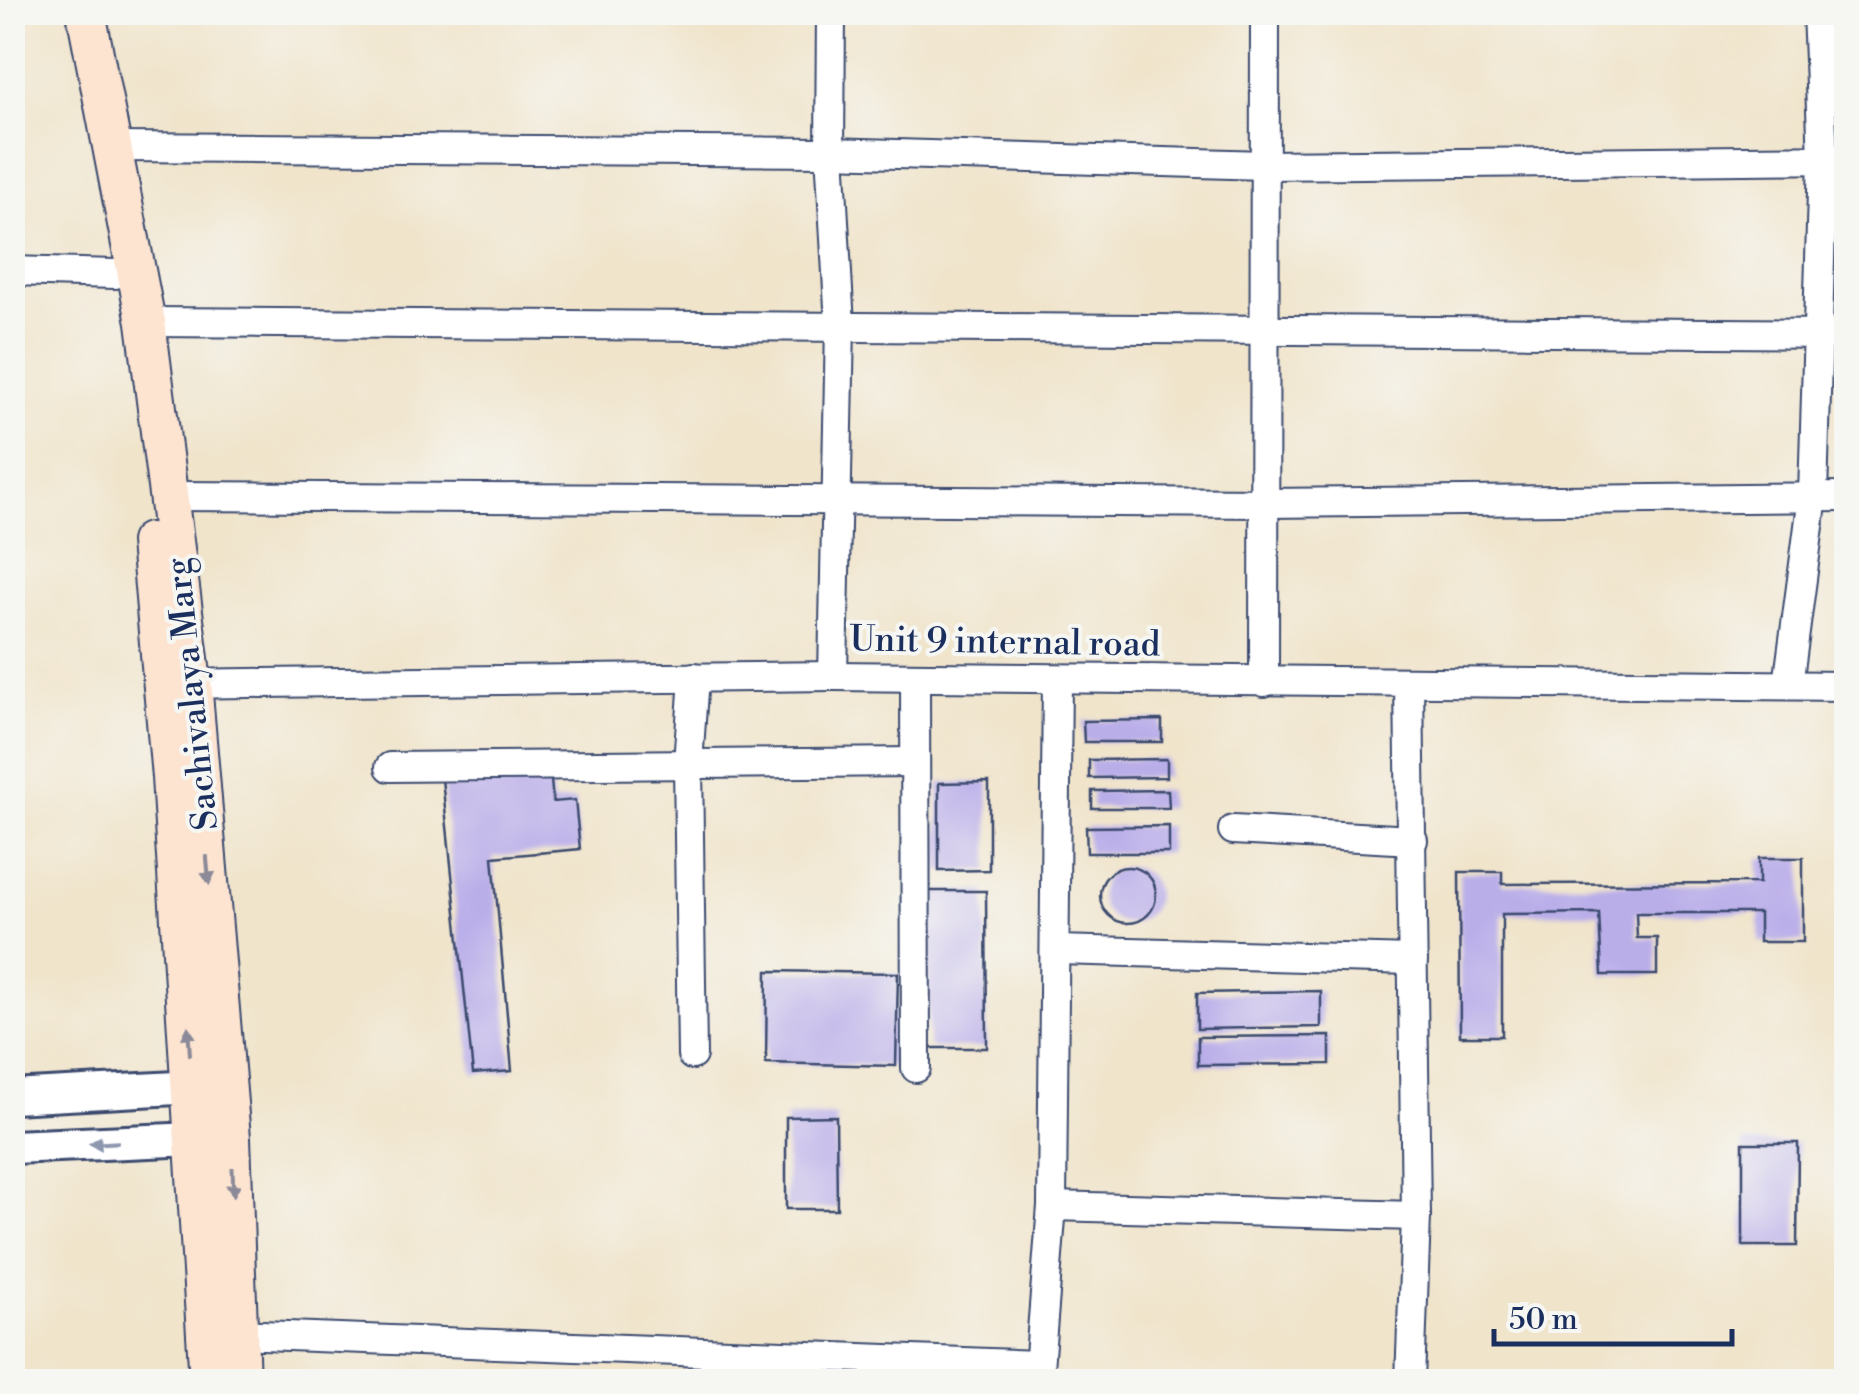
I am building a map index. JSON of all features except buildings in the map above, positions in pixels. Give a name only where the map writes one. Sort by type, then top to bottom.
[{"type":"main road","name":"Sachivalaya Marg","points":[[60,12],[89,128],[115,274],[152,560],[177,684]]},
{"type":"main road","name":"Sachivalaya Marg","points":[[86,12],[146,322],[170,496],[177,684],[213,1138],[238,1334],[240,1382]]},
{"type":"main road","name":"Sachivalaya Marg","points":[[209,1382],[213,1138]]},
{"type":"street","points":[[831,12],[830,152],[840,325],[833,676]]},
{"type":"street","points":[[1264,682],[1265,12]]},
{"type":"street","points":[[1788,685],[1813,496],[1816,334],[1834,159],[1818,12]]},
{"type":"street","points":[[114,147],[830,152],[1264,165],[1834,159]]},
{"type":"street","points":[[12,271],[115,274]]},
{"type":"street","points":[[146,322],[1264,326],[1846,334]]},
{"type":"street","points":[[170,496],[1264,503],[1846,496]]},
{"type":"street","name":"Unit 9 internal road","points":[[177,684],[833,676],[1846,686]]},
{"type":"street","points":[[692,1055],[688,764],[694,677]]},
{"type":"street","points":[[238,1334],[1038,1373],[1052,1206],[1058,950],[1057,678]]},
{"type":"street","points":[[916,679],[916,1068]]},
{"type":"street","points":[[1410,682],[1416,1216],[1410,1382]]},
{"type":"street","points":[[390,767],[915,762]]},
{"type":"street","points":[[1233,830],[1412,840]]},
{"type":"street","points":[[1058,950],[1413,960]]},
{"type":"street","points":[[12,1097],[209,1086]]},
{"type":"street","points":[[12,1147],[213,1138]]},
{"type":"street","points":[[1052,1206],[1416,1216]]}]
